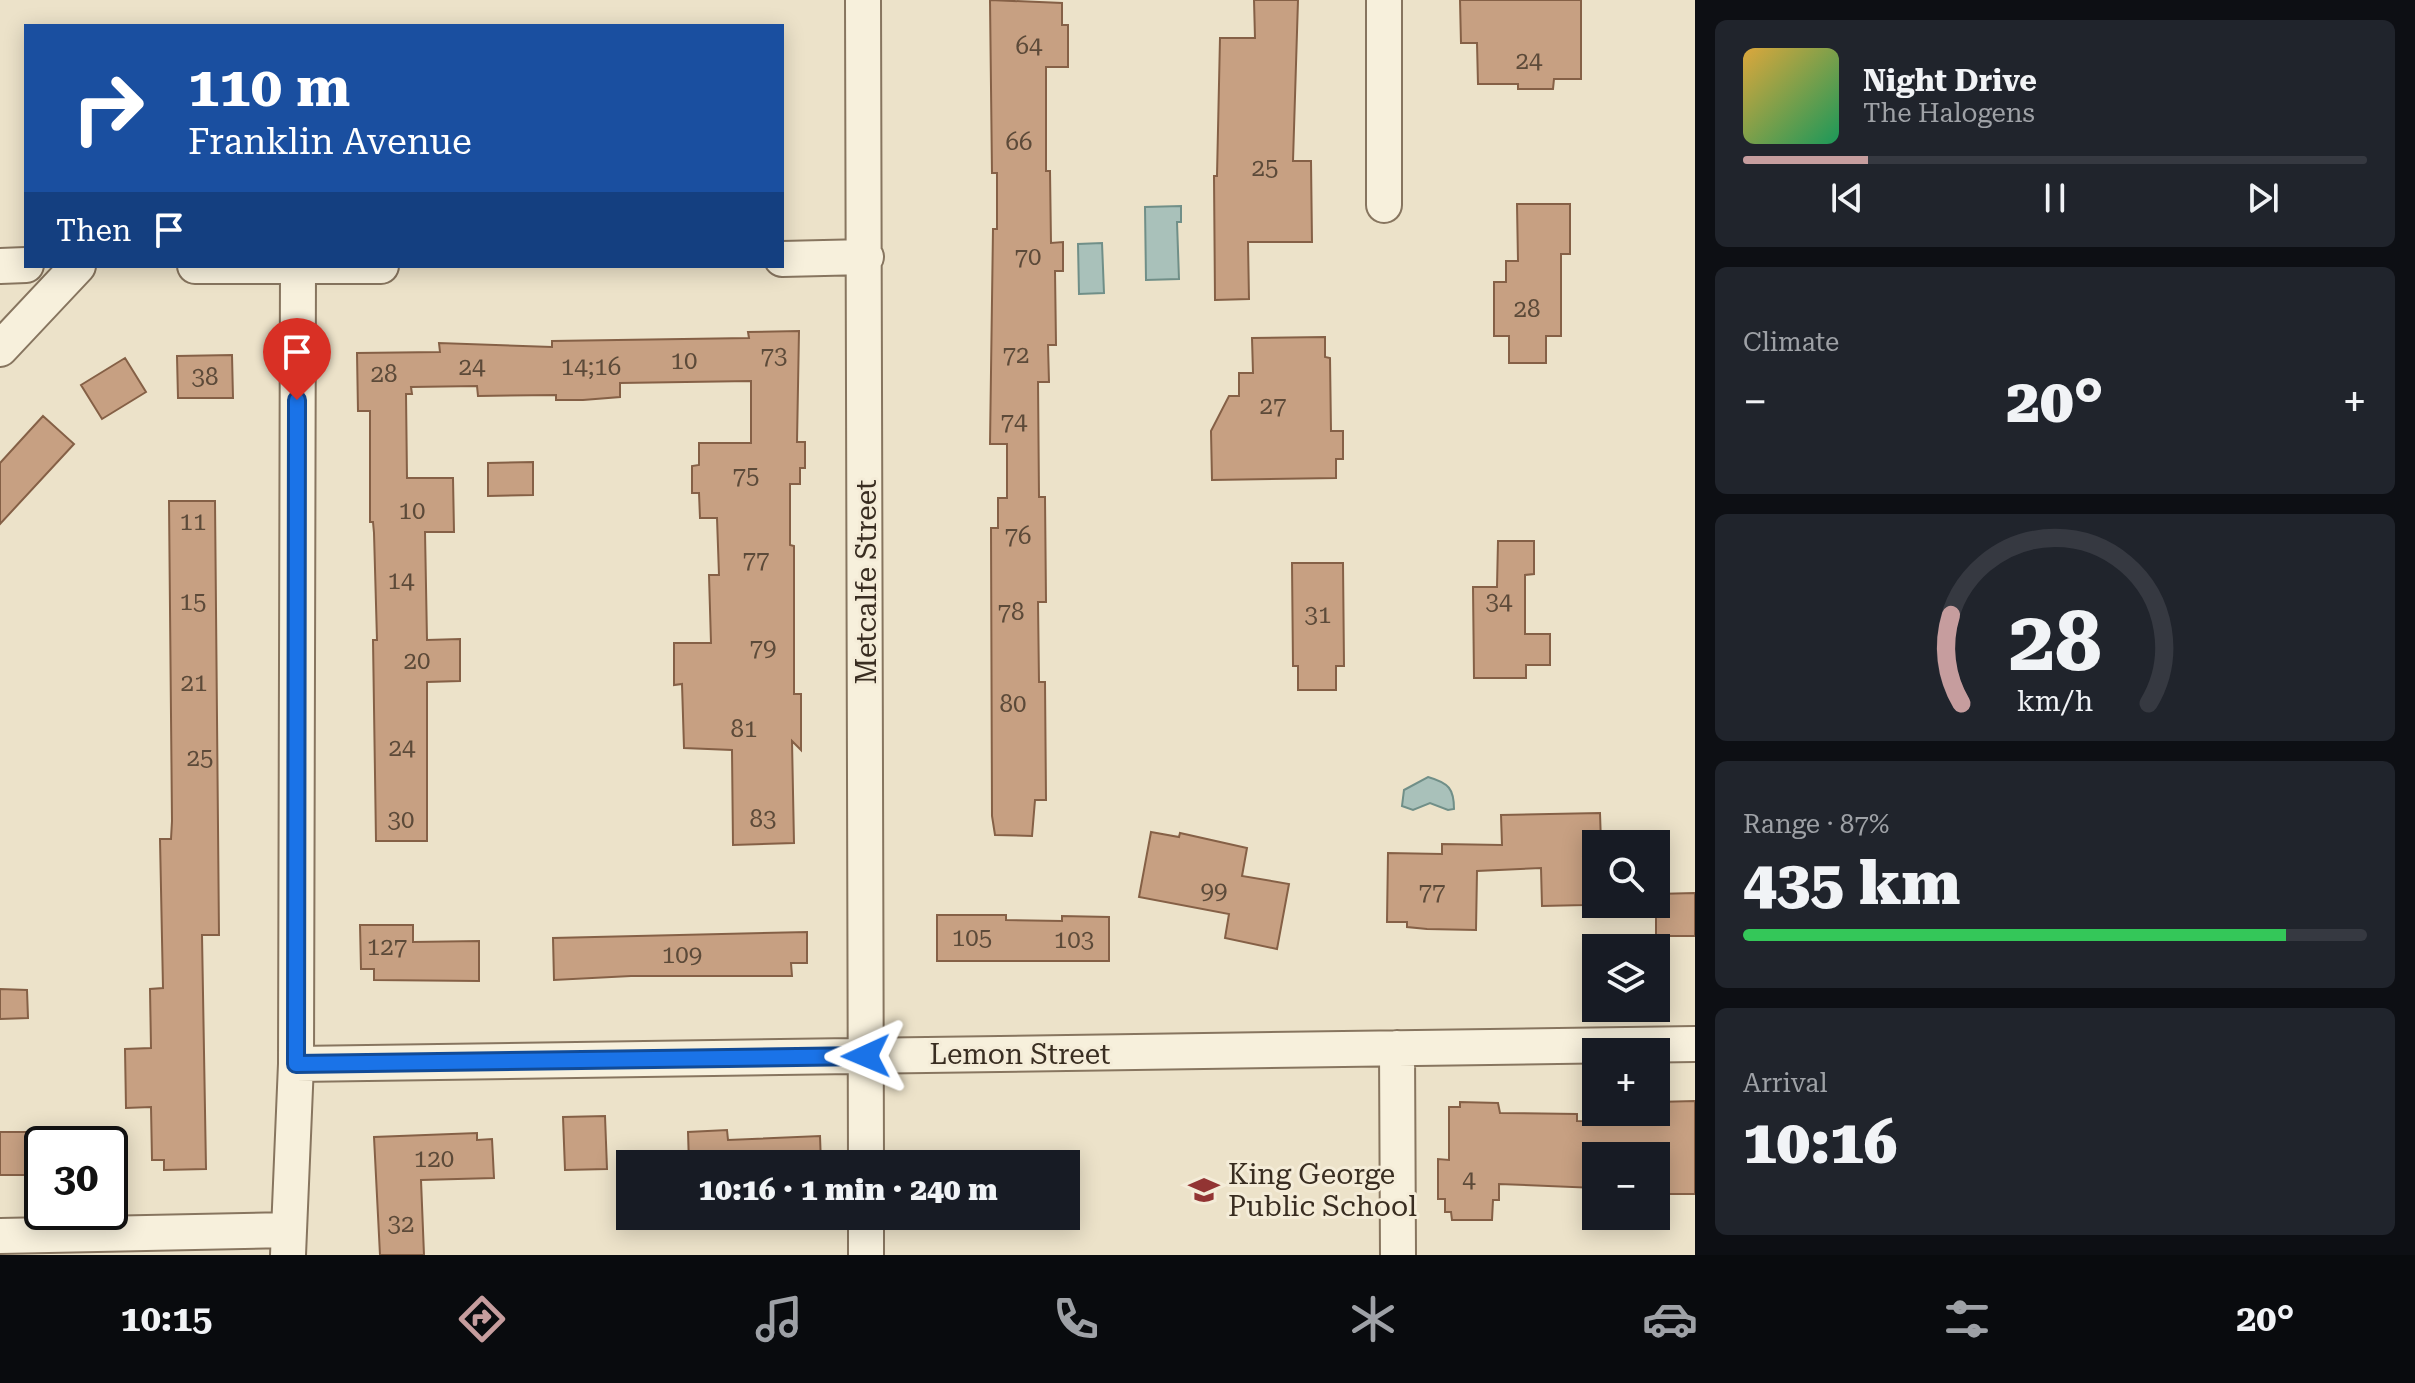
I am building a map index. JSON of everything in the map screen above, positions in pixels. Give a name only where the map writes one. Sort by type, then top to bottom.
[{"type":"street","name":"Metcalfe Street","points":[[863,0],[866,1150]]},
{"type":"street","points":[[1384,0],[1384,205]]},
{"type":"street","points":[[784,259],[866,257]]},
{"type":"street","points":[[0,266],[24,265]]},
{"type":"street","points":[[0,349],[76,268]]},
{"type":"street","points":[[0,1236],[288,1242],[296,1064],[298,268]]},
{"type":"street","name":"Lemon Street","points":[[296,1064],[1695,1044]]},
{"type":"street","points":[[1397,1048],[1398,1255]]},
{"type":"street","points":[[866,1230],[866,1255]]},
{"type":"water","points":[[1181,206],[1181,222],[1177,222],[1179,279],[1146,280],[1145,207]]},
{"type":"water","points":[[1102,243],[1104,293],[1079,294],[1078,244]]},
{"type":"water","points":[[1428,777],[1449,788],[1454,809],[1448,810],[1430,803],[1413,810],[1402,806],[1404,790]]},
{"type":"building","points":[[990,0],[1062,3],[1062,25],[1068,25],[1068,67],[1046,67],[1046,171],[1050,171],[1051,243],[1063,242],[1063,271],[1055,271],[1056,345],[1048,345],[1049,382],[1038,382],[1039,497],[1045,497],[1046,602],[1038,602],[1039,682],[1045,682],[1046,800],[1035,800],[1032,836],[995,835],[992,816],[991,528],[998,528],[998,498],[1007,498],[1007,444],[990,444],[993,229],[997,229],[997,173],[992,173]]},
{"type":"building","points":[[1254,0],[1298,0],[1293,161],[1311,161],[1312,242],[1248,242],[1249,299],[1215,300],[1214,176],[1217,176],[1220,38],[1255,38]]},
{"type":"building","points":[[1460,0],[1581,0],[1581,79],[1554,79],[1553,89],[1518,89],[1518,84],[1478,84],[1477,43],[1461,43]]},
{"type":"building","points":[[1517,204],[1570,204],[1570,254],[1561,254],[1561,336],[1546,336],[1546,363],[1509,363],[1509,336],[1494,336],[1494,282],[1506,282],[1506,261],[1518,261]]},
{"type":"building","points":[[799,331],[797,442],[805,442],[805,468],[800,468],[800,484],[790,484],[790,545],[794,546],[794,694],[801,694],[801,750],[792,741],[794,843],[733,845],[732,750],[684,748],[682,684],[674,685],[674,643],[711,643],[709,575],[719,575],[717,518],[700,518],[699,493],[692,493],[692,466],[699,465],[699,443],[751,443],[751,381],[620,383],[620,397],[583,400],[556,400],[556,395],[478,396],[477,386],[411,387],[412,394],[406,394],[407,478],[453,478],[454,532],[425,532],[427,640],[460,639],[460,681],[427,682],[427,841],[376,841],[373,640],[377,640],[374,533],[373,522],[370,522],[370,411],[358,411],[357,353],[440,352],[439,343],[552,347],[552,341],[749,338],[748,332]]},
{"type":"building","points":[[1325,337],[1325,357],[1330,358],[1331,431],[1343,431],[1343,459],[1336,459],[1336,478],[1212,480],[1211,431],[1229,396],[1239,396],[1239,373],[1253,373],[1252,338]]},
{"type":"building","points":[[232,355],[233,398],[178,398],[177,356]]},
{"type":"building","points":[[125,358],[146,392],[102,419],[81,385]]},
{"type":"building","points":[[43,416],[74,444],[0,524],[0,463]]},
{"type":"building","points":[[533,462],[533,495],[488,496],[488,463]]},
{"type":"building","points":[[169,501],[215,501],[219,935],[202,935],[206,1169],[164,1170],[164,1160],[152,1160],[151,1107],[126,1108],[125,1049],[151,1048],[150,989],[163,988],[160,839],[171,839],[172,821]]},
{"type":"building","points":[[1498,541],[1534,541],[1534,574],[1525,575],[1525,634],[1550,634],[1550,665],[1526,665],[1526,678],[1474,678],[1473,587],[1497,587]]},
{"type":"building","points":[[1292,563],[1343,563],[1344,666],[1336,666],[1336,690],[1298,690],[1298,666],[1293,666]]},
{"type":"building","points":[[1600,813],[1601,830],[1582,830],[1582,905],[1542,906],[1541,868],[1477,871],[1476,930],[1427,929],[1407,927],[1407,922],[1387,922],[1388,853],[1442,854],[1442,844],[1502,845],[1501,815]]},
{"type":"building","points":[[1151,832],[1179,837],[1180,833],[1247,848],[1242,876],[1289,884],[1277,949],[1225,938],[1229,914],[1139,897]]},
{"type":"building","points":[[1695,893],[1695,936],[1656,934],[1656,918],[1670,918],[1670,894]]},
{"type":"building","points":[[937,915],[1006,915],[1006,920],[1062,921],[1062,916],[1109,917],[1109,961],[937,961]]},
{"type":"building","points":[[360,925],[413,925],[413,942],[479,941],[479,981],[374,980],[374,969],[361,969]]},
{"type":"building","points":[[807,932],[807,963],[791,963],[792,976],[631,976],[554,980],[553,938]]},
{"type":"building","points":[[0,989],[27,990],[28,1018],[0,1019]]},
{"type":"building","points":[[1695,1101],[1695,1194],[1670,1194],[1670,1142],[1582,1142],[1582,1187],[1499,1184],[1499,1200],[1493,1200],[1492,1220],[1452,1220],[1451,1212],[1445,1212],[1445,1199],[1438,1199],[1438,1159],[1449,1160],[1449,1107],[1460,1107],[1460,1102],[1498,1103],[1500,1113],[1577,1114],[1577,1121],[1582,1121],[1582,1126],[1670,1126],[1670,1102]]},
{"type":"building","points":[[605,1116],[607,1169],[565,1170],[563,1117]]},
{"type":"building","points":[[727,1130],[728,1140],[820,1136],[820,1150],[689,1150],[688,1132]]},
{"type":"building","points":[[0,1132],[24,1132],[24,1175],[0,1175]]},
{"type":"building","points":[[477,1133],[477,1140],[492,1139],[494,1178],[421,1180],[424,1255],[380,1255],[374,1137]]},
{"type":"place","name":"King George Public School","points":[[1204,1190]]},
{"type":"route","points":[[297,400],[296,1064],[866,1056]]}]
